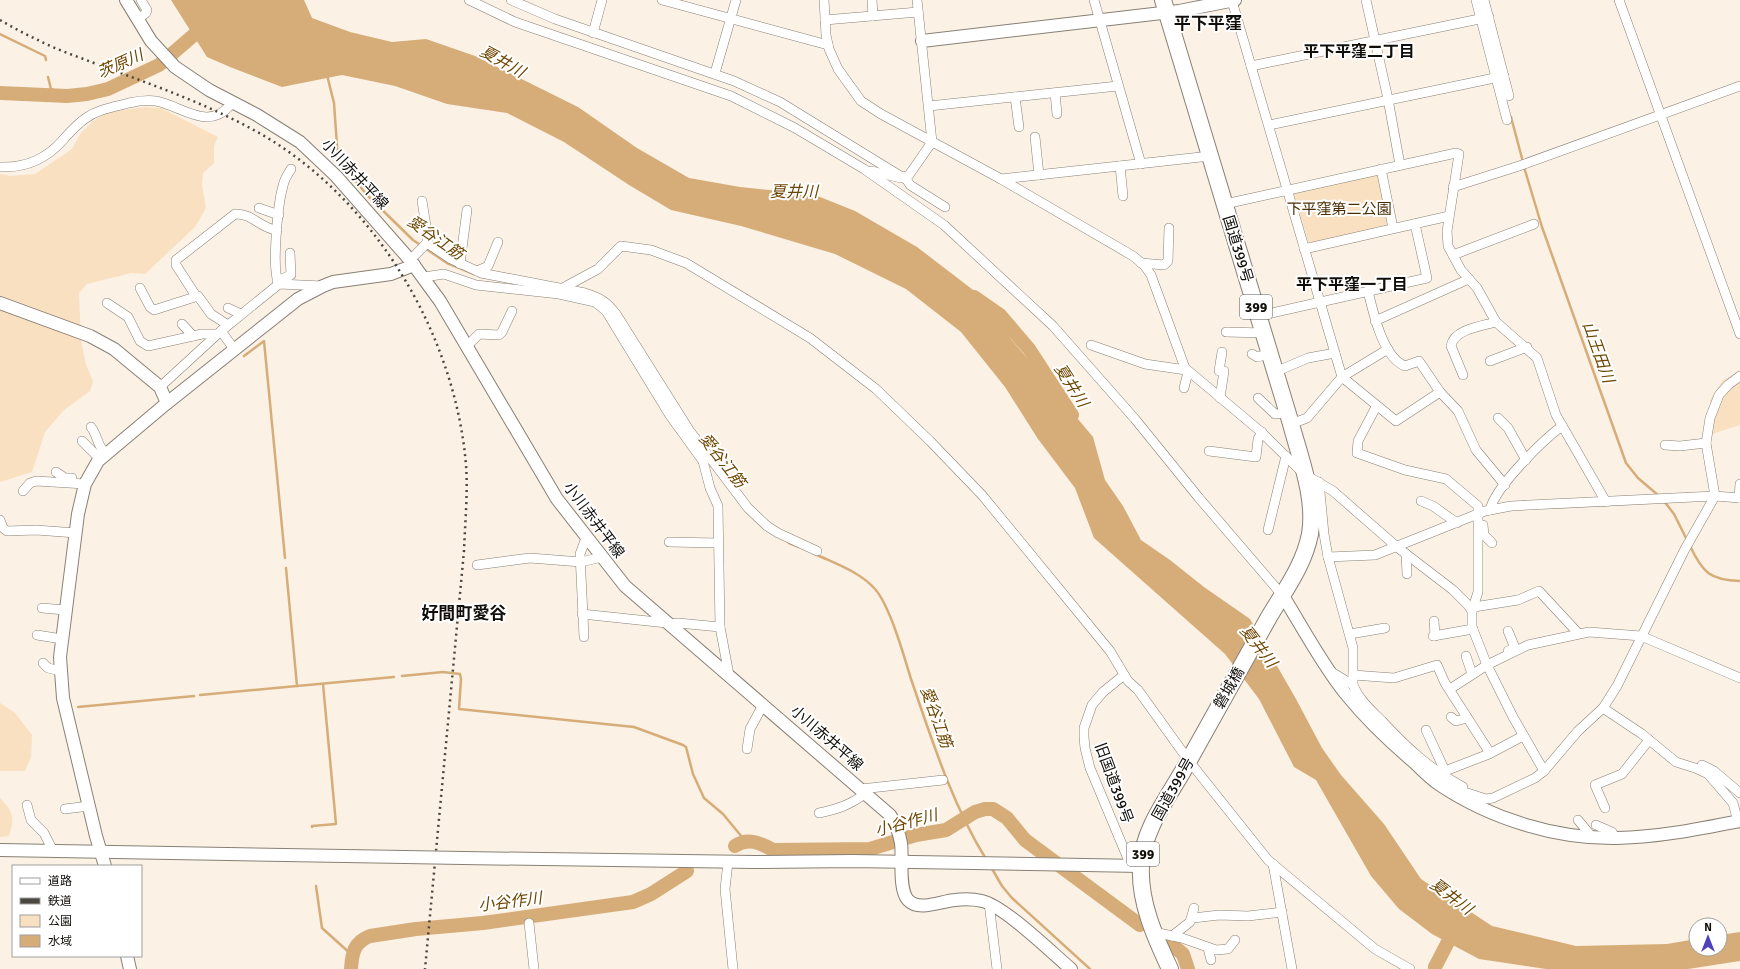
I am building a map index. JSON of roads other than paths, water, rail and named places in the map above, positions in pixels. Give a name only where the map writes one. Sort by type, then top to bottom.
[{"type":"highway","name":"国道399号","points":[[1165,6],[1264,333],[1304,474],[1311,508],[1310,532],[1305,553],[1283,596],[1273,610]]},
{"type":"highway","name":"磐城橋","points":[[1196,746],[1273,610]]},
{"type":"highway","name":"国道399号","points":[[1170,969],[1154,932],[1136,866],[1150,830],[1196,746]]},
{"type":"street","name":"小川赤井平線","points":[[126,0],[139,22],[161,52],[175,67],[192,79],[287,132],[309,149],[361,203],[424,277],[556,499],[625,586],[890,815],[900,840],[904,891],[906,898],[911,902],[926,905],[963,899],[989,903]]},
{"type":"street","points":[[139,22],[147,10],[141,0]]},
{"type":"street","points":[[469,0],[516,22],[731,96],[795,128],[867,171],[944,224],[1053,326],[1135,419],[1198,498],[1283,596],[1345,693],[1383,736],[1439,784],[1484,810],[1505,818],[1545,829],[1592,837],[1614,838],[1669,834],[1739,821],[1733,803],[1708,774],[1696,768],[1676,762],[1649,740],[1604,708]]},
{"type":"street","points":[[510,0],[555,19],[594,33],[715,73],[780,102],[907,180],[910,185],[945,207]]},
{"type":"street","points":[[594,33],[602,0]]},
{"type":"street","points":[[662,0],[828,45]]},
{"type":"street","points":[[715,73],[736,0]]},
{"type":"street","points":[[824,0],[828,45],[838,69],[861,101],[881,114],[1001,179],[1133,256],[1141,263],[1150,275],[1183,366],[1187,371],[1262,432],[1304,474],[1333,491],[1397,547],[1453,590],[1473,609],[1518,600],[1539,591],[1578,633]]},
{"type":"street","points":[[872,0],[873,16]]},
{"type":"street","points":[[867,171],[902,178],[912,172],[932,142],[917,0]]},
{"type":"street","points":[[1094,0],[1141,164]]},
{"type":"street","points":[[922,41],[1100,20],[1165,6],[1233,0],[1286,190],[1342,377],[1376,407],[1396,421],[1440,392]]},
{"type":"street","points":[[1366,0],[1388,99],[1400,165]]},
{"type":"street","points":[[1476,0],[1485,18]]},
{"type":"street","points":[[1484,0],[1485,18],[1500,77],[1507,120]]},
{"type":"street","points":[[1619,0],[1740,334]]},
{"type":"street","points":[[825,20],[918,12]]},
{"type":"street","points":[[1251,66],[1485,18]]},
{"type":"street","points":[[1500,77],[1509,96]]},
{"type":"street","points":[[1269,125],[1388,99],[1500,77]]},
{"type":"street","points":[[929,106],[1118,86]]},
{"type":"street","points":[[1453,187],[1524,164],[1740,86]]},
{"type":"street","points":[[1055,93],[1058,114]]},
{"type":"street","points":[[1015,97],[1019,127]]},
{"type":"street","points":[[0,166],[22,165],[43,158],[53,151],[85,118],[99,111],[140,101],[149,101],[163,103],[208,118],[224,112],[233,102]]},
{"type":"street","points":[[1035,137],[1039,175]]},
{"type":"street","points":[[1225,204],[1456,153],[1459,154],[1453,187],[1447,238],[1453,255],[1461,270],[1477,288],[1496,322],[1527,347],[1537,358],[1552,407],[1606,502]]},
{"type":"street","points":[[1001,179],[1210,156]]},
{"type":"street","points":[[1120,166],[1123,196]]},
{"type":"street","points":[[278,282],[276,252],[277,230],[283,186],[291,170]]},
{"type":"street","points":[[1381,170],[1393,228]]},
{"type":"street","points":[[105,865],[100,852],[63,698],[60,657],[78,514],[87,481],[103,457],[167,403],[298,298],[323,286],[358,278],[391,274],[412,263],[426,243],[427,232],[422,201]]},
{"type":"street","points":[[259,208],[279,215]]},
{"type":"street","points":[[460,264],[467,210]]},
{"type":"street","points":[[234,349],[200,298],[196,296],[176,265],[176,260],[235,214],[249,216],[266,228],[277,230]]},
{"type":"street","points":[[1304,249],[1449,216]]},
{"type":"street","points":[[1258,316],[1427,278],[1415,224]]},
{"type":"street","points":[[1453,255],[1534,224]]},
{"type":"street","points":[[1141,263],[1164,265],[1168,261],[1169,228]]},
{"type":"street","points":[[477,271],[488,266],[498,242]]},
{"type":"street","points":[[426,243],[460,264],[492,276],[597,296],[607,303],[616,314],[689,430],[748,508],[767,526],[778,533],[817,551]]},
{"type":"street","points":[[560,289],[598,269],[619,246],[650,250],[686,263],[810,338],[876,389],[982,495],[1110,651],[1128,681],[1138,690],[1189,761],[1273,864],[1375,949],[1410,969]]},
{"type":"street","points":[[160,387],[222,330],[278,282],[291,275],[290,253]]},
{"type":"street","points":[[424,277],[439,274],[449,275],[472,284],[559,294],[595,302],[603,308],[669,414],[703,461],[710,488],[718,506],[720,627],[728,676]]},
{"type":"street","points":[[1375,321],[1469,279]]},
{"type":"street","points":[[278,282],[323,286]]},
{"type":"street","points":[[140,288],[150,307],[154,310],[196,296]]},
{"type":"street","points":[[1368,291],[1375,321],[1388,349],[1404,366],[1418,360],[1440,392],[1458,411],[1476,450],[1505,485]]},
{"type":"street","points":[[0,303],[98,340],[120,354],[160,387],[167,403]]},
{"type":"street","points":[[107,303],[121,310],[128,317],[140,341],[148,346],[222,330]]},
{"type":"street","points":[[228,308],[241,314]]},
{"type":"street","points":[[466,347],[479,334],[499,335],[512,312]]},
{"type":"street","points":[[1463,374],[1450,346],[1451,342],[1458,334],[1496,322]]},
{"type":"street","points":[[182,324],[193,336]]},
{"type":"street","points":[[1226,332],[1264,333]]},
{"type":"street","points":[[1091,345],[1149,365],[1187,371]]},
{"type":"street","points":[[1490,361],[1527,347]]},
{"type":"street","points":[[1258,398],[1275,414],[1289,419],[1307,418],[1342,377],[1388,349]]},
{"type":"street","points":[[1220,398],[1224,371],[1219,371],[1222,352]]},
{"type":"street","points":[[1275,372],[1308,358],[1335,353]]},
{"type":"street","points":[[1252,354],[1257,357],[1270,354]]},
{"type":"street","points":[[1184,388],[1187,371]]},
{"type":"street","points":[[1439,784],[1486,799],[1493,798],[1535,778],[1544,771],[1578,730],[1604,708],[1617,686],[1685,548],[1715,496],[1706,443],[1710,418],[1714,404],[1728,385],[1740,376]]},
{"type":"street","points":[[1376,407],[1358,441],[1357,453],[1405,470],[1446,479],[1475,502],[1484,512]]},
{"type":"street","points":[[1498,418],[1508,428],[1526,460]]},
{"type":"street","points":[[1544,771],[1524,736],[1486,662],[1473,629],[1473,609],[1478,592],[1484,512],[1526,460],[1562,426]]},
{"type":"street","points":[[91,427],[97,436],[103,457]]},
{"type":"street","points":[[1209,451],[1256,457],[1258,438],[1262,432]]},
{"type":"street","points":[[82,441],[103,457]]},
{"type":"street","points":[[1665,445],[1680,446],[1706,443]]},
{"type":"street","points":[[1268,530],[1286,456]]},
{"type":"street","points":[[56,472],[65,478],[87,481]]},
{"type":"street","points":[[23,491],[30,483],[36,481],[87,481]]},
{"type":"street","points":[[1319,482],[1324,534],[1328,557],[1350,634],[1353,648],[1354,685],[1360,699],[1414,754],[1434,770],[1476,796]]},
{"type":"street","points":[[1328,557],[1375,555],[1484,512],[1511,506],[1671,500],[1715,496],[1739,498],[1740,484]]},
{"type":"street","points":[[1421,501],[1432,506],[1457,523]]},
{"type":"street","points":[[1484,512],[1484,535],[1492,543]]},
{"type":"street","points":[[0,520],[3,528],[7,531],[36,530],[76,533]]},
{"type":"street","points":[[584,637],[580,554],[586,538]]},
{"type":"street","points":[[669,542],[718,543]]},
{"type":"street","points":[[1406,554],[1406,574]]},
{"type":"street","points":[[476,565],[530,558],[581,562],[602,557]]},
{"type":"street","points":[[42,608],[66,610]]},
{"type":"street","points":[[582,614],[720,627]]},
{"type":"street","points":[[1434,620],[1434,636],[1473,629]]},
{"type":"street","points":[[1350,634],[1385,628]]},
{"type":"street","points":[[1450,689],[1472,674],[1486,662],[1515,648],[1508,631]]},
{"type":"street","points":[[1486,662],[1528,645],[1578,633],[1600,632],[1641,636],[1740,678]]},
{"type":"street","points":[[37,635],[62,639]]},
{"type":"street","points":[[1466,656],[1472,674]]},
{"type":"street","points":[[43,663],[48,668],[61,671]]},
{"type":"street","points":[[1353,675],[1394,678],[1437,665],[1467,718],[1490,753]]},
{"type":"street","points":[[1330,671],[1354,685]]},
{"type":"street","name":"旧国道399号","points":[[1124,675],[1103,692],[1092,705],[1084,728],[1084,737],[1090,768],[1136,866]]},
{"type":"street","points":[[747,749],[750,729],[763,705]]},
{"type":"street","points":[[1451,717],[1456,721],[1467,718]]},
{"type":"street","points":[[1426,730],[1445,771],[1490,753],[1524,736]]},
{"type":"street","points":[[1605,808],[1595,785],[1622,774],[1649,740]]},
{"type":"street","points":[[1696,768],[1704,764],[1740,793]]},
{"type":"street","points":[[819,814],[842,808],[853,803],[863,791],[942,780]]},
{"type":"street","points":[[27,805],[31,820],[44,833],[53,851]]},
{"type":"street","points":[[65,809],[89,806]]},
{"type":"street","points":[[1578,820],[1592,837]]},
{"type":"street","points":[[1596,825],[1612,832],[1614,838]]},
{"type":"street","points":[[0,850],[728,862],[902,862],[1136,866]]},
{"type":"street","points":[[728,862],[724,889],[733,969]]},
{"type":"street","points":[[1273,864],[1292,969]]},
{"type":"street","points":[[989,903],[997,969]]},
{"type":"street","points":[[989,903],[1000,909],[1071,969]]},
{"type":"street","points":[[1192,918],[1194,908]]},
{"type":"street","points":[[1172,936],[1192,918],[1219,915],[1257,915],[1282,912]]},
{"type":"street","points":[[529,922],[534,969]]},
{"type":"street","points":[[1154,932],[1172,936],[1208,948],[1225,950],[1232,947],[1235,940]]},
{"type":"street","points":[[1208,948],[1211,960]]},
{"type":"street","points":[[127,957],[130,969]]},
{"type":"water","points":[[171,0],[304,0],[312,18],[350,32],[392,42],[426,39],[475,56],[578,107],[637,148],[689,178],[740,187],[815,195],[855,211],[917,247],[981,296],[1011,339],[1093,437],[1105,480],[1123,506],[1141,540],[1250,619],[1322,748],[1341,775],[1384,824],[1421,879],[1492,926],[1576,946],[1667,944],[1688,940],[1688,957],[1728,957],[1728,934],[1740,932],[1740,961],[1688,969],[1546,969],[1479,959],[1432,934],[1399,909],[1371,876],[1316,780],[1294,767],[1259,699],[1225,654],[1094,538],[1075,488],[1038,439],[1005,387],[961,332],[906,289],[835,254],[741,226],[671,210],[629,185],[564,142],[507,113],[447,104],[395,86],[342,75],[282,87],[207,57]]},
{"type":"waterway","name":"茨原川","points":[[0,93],[67,96],[87,94],[108,89],[159,65],[195,34],[228,0]]},
{"type":"waterway","points":[[0,34],[45,56],[46,60]]},
{"type":"waterway","name":"愛谷江筋","points":[[327,75],[334,103],[338,160],[368,196],[413,240],[447,263],[474,274]]},
{"type":"waterway","points":[[48,77],[51,89],[67,96]]},
{"type":"waterway","name":"山王田川","points":[[1511,117],[1523,162]]},
{"type":"waterway","name":"山王田川","points":[[1524,167],[1542,227],[1626,463],[1638,478],[1659,496]]},
{"type":"waterway","name":"夏井川","points":[[974,297],[1000,315],[1029,349],[1072,415]]},
{"type":"waterway","points":[[244,356],[264,341],[285,558]]},
{"type":"waterway","name":"山王田川","points":[[1664,501],[1674,514],[1687,540]]},
{"type":"waterway","name":"愛谷江筋","points":[[789,543],[799,547]]},
{"type":"waterway","name":"山王田川","points":[[1690,546],[1699,563],[1714,577],[1740,581]]},
{"type":"waterway","name":"愛谷江筋","points":[[815,554],[855,573],[869,583],[881,597],[896,632],[927,725],[953,794],[986,859]]},
{"type":"waterway","points":[[286,568],[297,686]]},
{"type":"waterway","points":[[402,676],[443,672],[460,674],[459,709],[634,727],[683,745],[686,747],[693,774],[704,798],[723,814],[742,837],[741,842]]},
{"type":"waterway","points":[[200,695],[394,677]]},
{"type":"waterway","points":[[312,827],[336,824],[323,684]]},
{"type":"waterway","points":[[78,707],[194,696]]},
{"type":"waterway","name":"小谷作川","points":[[735,846],[749,841],[759,843],[773,850],[870,849],[916,835],[946,830],[975,812],[985,809],[993,809],[1007,818],[1025,840],[1140,925]]},
{"type":"waterway","name":"愛谷江筋","points":[[991,867],[1002,886],[1012,898],[1090,969]]},
{"type":"waterway","name":"小谷作川","points":[[351,969],[353,953],[357,945],[360,941],[370,936],[416,929],[483,923],[633,902],[651,894],[687,871]]},
{"type":"waterway","points":[[316,886],[322,928],[352,955]]},
{"type":"waterway","name":"小谷作川","points":[[1435,967],[1449,940],[1454,925]]},
{"type":"waterway","name":"小谷作川","points":[[1172,945],[1183,954],[1188,969]]},
{"type":"railway","points":[[0,20],[53,47],[176,94],[213,110],[250,128],[293,155],[333,188],[368,227],[399,270],[424,316],[444,365],[458,415],[466,465],[467,486],[464,551],[425,969]]},
{"type":"district","name":"平下平窪","points":[[1208,23]]},
{"type":"district","name":"平下平窪二丁目","points":[[1359,51]]},
{"type":"district","name":"平下平窪一丁目","points":[[1352,284]]},
{"type":"district","name":"好間町愛谷","points":[[464,613]]},
{"type":"park label","name":"下平窪第二公園","points":[[1339,209]]}]
